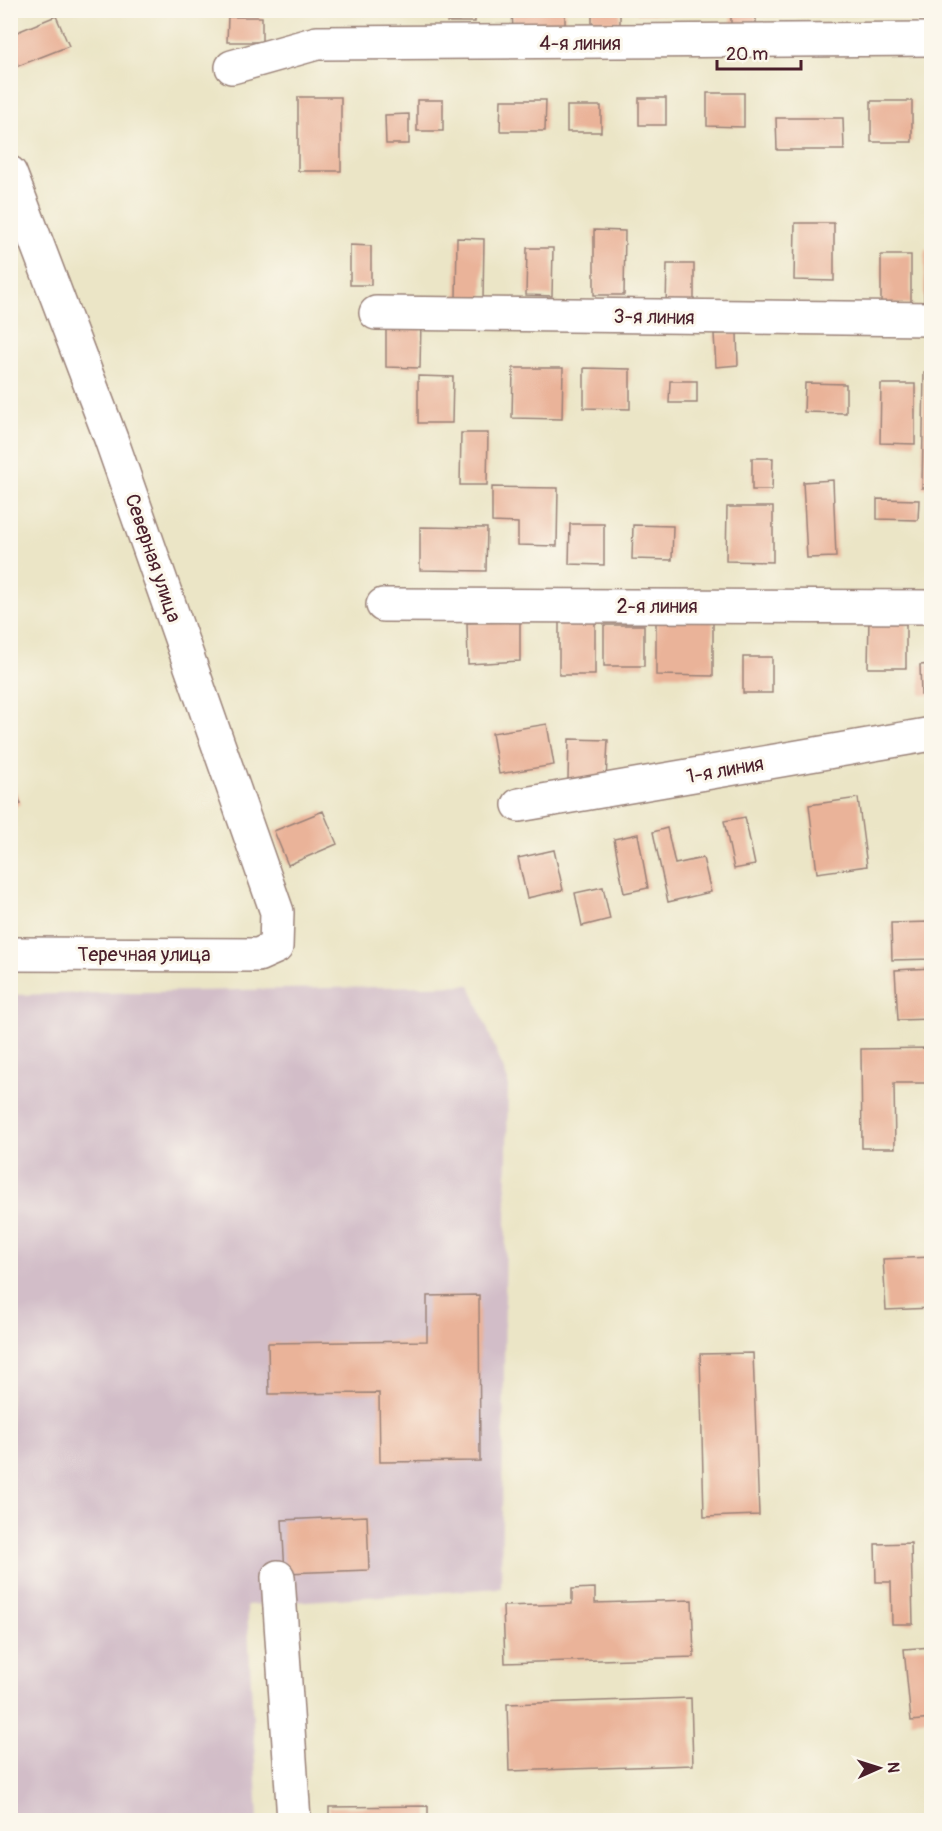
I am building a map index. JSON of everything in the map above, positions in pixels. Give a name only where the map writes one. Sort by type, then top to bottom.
[{"type":"street","name":"4-я линия","points":[[232,67],[317,43],[932,39]]},
{"type":"street","name":"Северная улица","points":[[10,173],[111,440],[277,912],[276,946]]},
{"type":"street","name":"3-я линия","points":[[376,313],[932,319]]},
{"type":"street","name":"2-я линия","points":[[383,605],[932,607]]},
{"type":"street","name":"1-я линия","points":[[519,805],[932,734]]},
{"type":"street","name":"Теречная улица","points":[[10,954],[258,955],[276,946]]},
{"type":"street","points":[[278,1577],[294,1821]]},
{"type":"shaded area","points":[[470,985],[508,1081],[501,1588],[247,1605],[258,1820],[11,1820],[10,995]]},
{"type":"building","points":[[447,10],[475,10],[475,22],[447,22]]},
{"type":"building","points":[[512,10],[565,10],[565,32],[513,32]]},
{"type":"building","points":[[592,10],[620,10],[620,31],[592,31]]},
{"type":"building","points":[[637,10],[678,10],[678,14],[637,14]]},
{"type":"building","points":[[731,10],[756,10],[756,27],[731,27]]},
{"type":"building","points":[[56,16],[69,46],[18,66],[10,46],[10,35]]},
{"type":"building","points":[[228,17],[262,17],[262,42],[227,42]]},
{"type":"building","points":[[707,93],[744,93],[744,127],[707,126]]},
{"type":"building","points":[[298,97],[341,97],[341,171],[298,171]]},
{"type":"building","points":[[639,98],[666,98],[666,125],[639,125]]},
{"type":"building","points":[[417,100],[443,100],[443,131],[417,131]]},
{"type":"building","points":[[501,100],[546,100],[545,131],[500,131]]},
{"type":"building","points":[[871,101],[912,101],[912,142],[871,142]]},
{"type":"building","points":[[567,106],[601,106],[601,132],[567,132]]},
{"type":"building","points":[[409,114],[409,144],[386,144],[385,115]]},
{"type":"building","points":[[776,118],[843,118],[844,150],[777,150]]},
{"type":"building","points":[[795,223],[834,223],[834,281],[794,280]]},
{"type":"building","points":[[594,230],[625,231],[624,295],[594,295]]},
{"type":"building","points":[[457,238],[484,239],[483,300],[456,299]]},
{"type":"building","points":[[350,245],[371,246],[371,285],[350,285]]},
{"type":"building","points":[[527,248],[553,248],[552,296],[526,295]]},
{"type":"building","points":[[925,249],[932,249],[932,301],[924,301]]},
{"type":"building","points":[[881,255],[911,255],[911,304],[881,303]]},
{"type":"building","points":[[667,264],[694,264],[694,306],[666,306]]},
{"type":"building","points":[[386,319],[421,320],[420,368],[386,367]]},
{"type":"building","points":[[737,333],[738,365],[716,367],[714,334]]},
{"type":"building","points":[[513,368],[563,368],[562,419],[512,418]]},
{"type":"building","points":[[584,368],[630,369],[630,409],[584,408]]},
{"type":"building","points":[[924,373],[932,373],[932,488],[922,488]]},
{"type":"building","points":[[418,376],[453,377],[452,423],[418,423]]},
{"type":"building","points":[[670,381],[697,381],[697,403],[669,403]]},
{"type":"building","points":[[805,383],[846,384],[846,413],[804,412]]},
{"type":"building","points":[[881,384],[915,384],[915,444],[880,443]]},
{"type":"building","points":[[461,433],[488,433],[487,485],[460,485]]},
{"type":"building","points":[[752,458],[773,458],[772,490],[752,490]]},
{"type":"building","points":[[833,480],[836,557],[807,558],[803,482]]},
{"type":"building","points":[[492,487],[558,488],[557,546],[518,545],[518,523],[492,522]]},
{"type":"building","points":[[877,499],[919,500],[918,520],[877,519]]},
{"type":"building","points":[[727,507],[773,507],[773,562],[726,561]]},
{"type":"building","points":[[570,524],[604,524],[604,565],[569,564]]},
{"type":"building","points":[[633,525],[673,526],[672,560],[632,559]]},
{"type":"building","points":[[420,527],[487,528],[486,571],[420,570]]},
{"type":"building","points":[[869,617],[906,617],[906,668],[868,668]]},
{"type":"building","points":[[656,619],[713,620],[713,676],[656,675]]},
{"type":"building","points":[[559,621],[595,622],[595,675],[559,675]]},
{"type":"building","points":[[520,622],[520,661],[468,664],[467,623]]},
{"type":"building","points":[[604,625],[644,625],[644,666],[604,666]]},
{"type":"building","points":[[743,657],[772,657],[772,693],[743,693]]},
{"type":"building","points":[[932,664],[932,695],[921,695],[920,665]]},
{"type":"building","points":[[547,724],[554,765],[499,774],[492,733]]},
{"type":"building","points":[[569,739],[608,740],[606,781],[568,779]]},
{"type":"building","points":[[10,778],[21,804],[10,808]]},
{"type":"building","points":[[858,798],[867,866],[817,873],[809,805]]},
{"type":"building","points":[[323,811],[337,844],[288,865],[274,831]]},
{"type":"building","points":[[745,817],[755,865],[734,869],[724,821]]},
{"type":"building","points":[[667,828],[675,864],[703,858],[711,892],[668,902],[653,832]]},
{"type":"building","points":[[638,834],[648,888],[624,893],[614,839]]},
{"type":"building","points":[[554,850],[563,890],[527,898],[518,858]]},
{"type":"building","points":[[603,887],[610,919],[582,926],[575,893]]},
{"type":"building","points":[[932,922],[932,959],[892,960],[891,923]]},
{"type":"building","points":[[932,968],[932,1019],[898,1020],[895,970]]},
{"type":"building","points":[[932,1048],[932,1083],[894,1083],[895,1148],[862,1148],[861,1049]]},
{"type":"building","points":[[932,1257],[932,1308],[886,1310],[883,1259]]},
{"type":"building","points":[[479,1295],[480,1461],[380,1462],[379,1393],[269,1394],[268,1343],[427,1341],[427,1296]]},
{"type":"building","points":[[753,1353],[759,1515],[704,1517],[700,1354]]},
{"type":"building","points":[[927,1485],[932,1485],[932,1543],[930,1543]]},
{"type":"building","points":[[367,1516],[369,1570],[285,1573],[282,1520]]},
{"type":"building","points":[[911,1543],[913,1624],[892,1624],[891,1582],[876,1582],[875,1544]]},
{"type":"building","points":[[595,1588],[595,1603],[692,1600],[694,1657],[505,1663],[503,1606],[572,1604],[572,1589]]},
{"type":"building","points":[[932,1647],[932,1719],[911,1721],[904,1649]]},
{"type":"building","points":[[691,1698],[693,1765],[509,1771],[507,1704]]},
{"type":"building","points":[[428,1806],[428,1820],[329,1820],[329,1807]]}]
